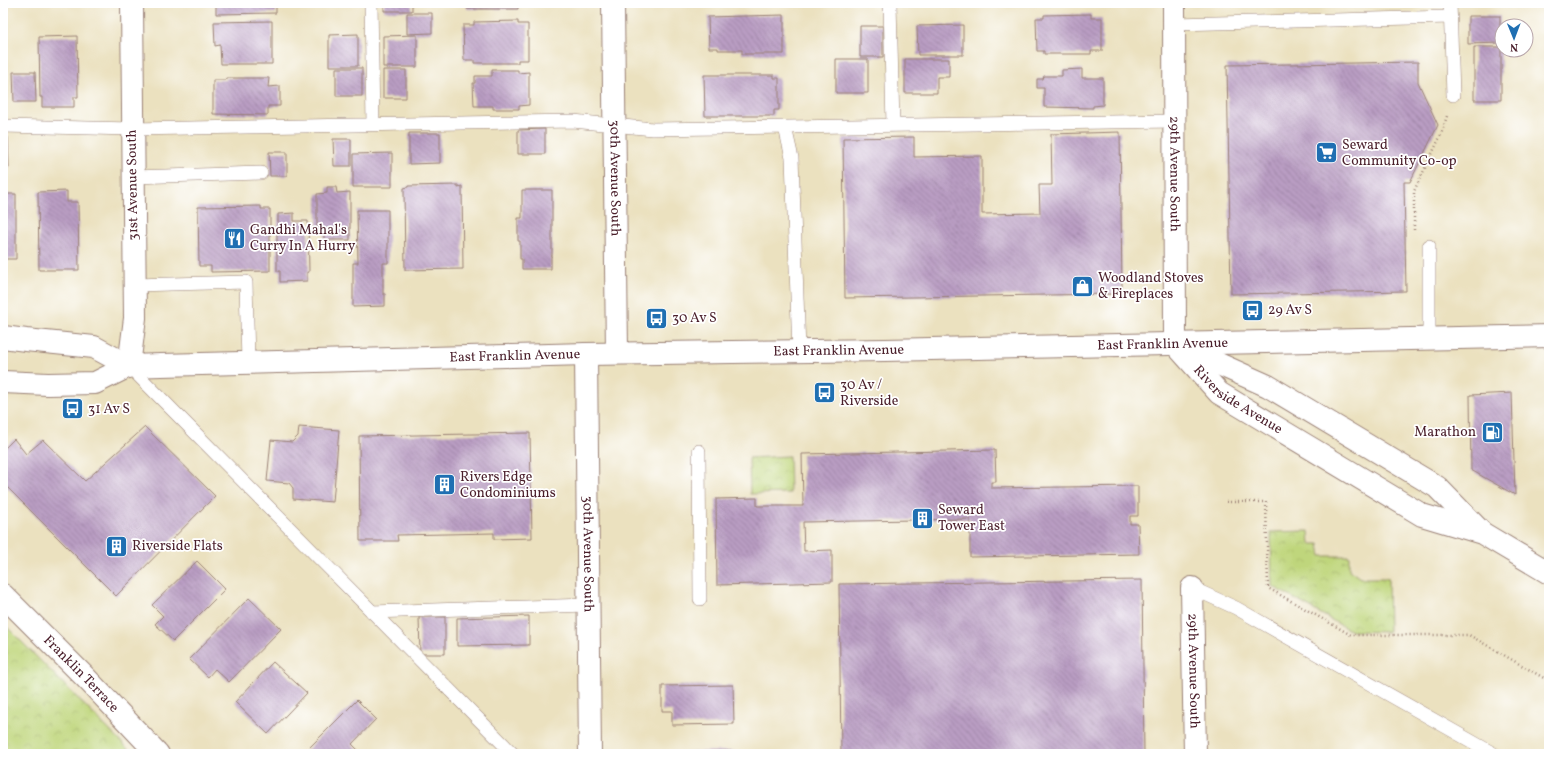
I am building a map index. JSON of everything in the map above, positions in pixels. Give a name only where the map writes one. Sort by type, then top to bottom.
[{"type":"street","name":"31st Avenue South","points":[[129,366],[134,318],[132,3]]},
{"type":"street","name":"30th Avenue South","points":[[613,3],[617,353]]},
{"type":"street","name":"29th Avenue South","points":[[1174,3],[1176,344]]},
{"type":"street","name":"East Franklin Avenue","points":[[3,382],[48,384],[95,383],[129,366],[248,362],[617,353],[799,351],[1549,336]]},
{"type":"street","points":[[3,337],[94,347],[129,366]]},
{"type":"street","name":"Riverside Avenue","points":[[1176,344],[1268,386],[1437,487],[1482,533]]},
{"type":"street","name":"Riverside Avenue","points":[[1176,344],[1218,394],[1422,515],[1482,533],[1549,572]]},
{"type":"street","name":"30th Avenue South","points":[[586,354],[590,754]]},
{"type":"street","name":"29th Avenue South","points":[[1192,588],[1195,754]]},
{"type":"street","name":"Franklin Terrace","points":[[3,595],[86,678],[158,754]]},
{"type":"lane","points":[[371,3],[373,124]]},
{"type":"lane","points":[[890,3],[893,126]]},
{"type":"lane","points":[[1450,3],[1453,95]]},
{"type":"lane","points":[[1175,24],[1450,17]]},
{"type":"lane","points":[[3,126],[132,129],[573,121],[653,129],[1175,121]]},
{"type":"lane","points":[[785,127],[792,158],[799,351]]},
{"type":"lane","points":[[133,177],[261,173]]},
{"type":"lane","points":[[1429,246],[1429,339]]},
{"type":"lane","points":[[134,285],[246,282],[248,362]]},
{"type":"lane","points":[[129,366],[513,754]]},
{"type":"lane","points":[[700,452],[700,599]]},
{"type":"lane","points":[[1192,588],[1236,608],[1494,754]]},
{"type":"lane","points":[[372,612],[588,605]]},
{"type":"path","points":[[1414,237],[1414,191],[1441,135],[1446,120],[1447,104],[1453,95]]},
{"type":"path","points":[[1226,502],[1266,502],[1268,588],[1351,635],[1469,635],[1549,681]]},
{"type":"green space","points":[[789,456],[790,493],[750,494],[749,458]]},
{"type":"green space","points":[[1309,531],[1310,544],[1319,544],[1321,556],[1349,556],[1349,570],[1360,578],[1388,578],[1389,632],[1351,631],[1272,586],[1271,532]]},
{"type":"green space","points":[[3,623],[133,754],[3,754]]},
{"type":"building","points":[[216,3],[276,3],[276,13],[216,14]]},
{"type":"building","points":[[384,3],[412,3],[412,11],[384,11]]},
{"type":"building","points":[[467,3],[527,3],[527,6],[518,6],[518,9],[467,9]]},
{"type":"building","points":[[407,13],[432,13],[432,33],[407,34]]},
{"type":"building","points":[[1091,14],[1091,18],[1102,18],[1102,51],[1091,51],[1091,54],[1044,54],[1044,51],[1037,51],[1036,18],[1044,18],[1044,15]]},
{"type":"building","points":[[784,15],[784,54],[742,54],[742,50],[718,50],[718,48],[709,48],[708,17]]},
{"type":"building","points":[[1468,16],[1500,16],[1500,18],[1494,18],[1494,43],[1468,44]]},
{"type":"building","points":[[272,21],[272,64],[221,64],[220,45],[215,46],[214,22]]},
{"type":"building","points":[[518,21],[518,24],[528,24],[528,60],[518,60],[518,63],[474,63],[474,60],[464,60],[463,25],[474,25],[474,22]]},
{"type":"building","points":[[963,25],[963,55],[918,55],[917,26]]},
{"type":"building","points":[[860,26],[883,26],[883,57],[860,57]]},
{"type":"building","points":[[358,34],[358,66],[329,66],[329,35]]},
{"type":"building","points":[[417,35],[417,67],[383,67],[383,36]]},
{"type":"building","points":[[77,36],[78,97],[74,97],[74,107],[42,107],[42,97],[40,97],[39,37]]},
{"type":"building","points":[[1474,47],[1494,47],[1494,58],[1501,58],[1501,100],[1474,100]]},
{"type":"building","points":[[836,59],[868,59],[868,93],[836,93]]},
{"type":"building","points":[[905,59],[949,59],[949,77],[937,77],[937,93],[905,93]]},
{"type":"building","name":"Seward Community Co-op","points":[[1418,62],[1418,82],[1438,125],[1410,182],[1404,182],[1406,291],[1231,294],[1227,65]]},
{"type":"building","points":[[336,68],[362,68],[362,96],[336,96]]},
{"type":"building","points":[[1082,69],[1082,78],[1103,78],[1103,105],[1093,106],[1093,108],[1044,107],[1044,88],[1037,88],[1037,79],[1043,79],[1044,76],[1062,76],[1062,70]]},
{"type":"building","points":[[383,70],[406,70],[406,98],[383,98]]},
{"type":"building","points":[[492,70],[518,70],[518,73],[529,72],[529,105],[519,106],[519,109],[493,109],[493,106],[474,106],[473,83],[475,83],[475,76],[492,76]]},
{"type":"building","points":[[13,72],[35,72],[36,102],[14,102]]},
{"type":"building","points":[[704,75],[774,75],[774,78],[779,78],[779,110],[774,110],[774,116],[705,116]]},
{"type":"building","points":[[226,78],[269,78],[268,87],[280,86],[280,106],[268,106],[268,115],[213,114],[213,80],[226,80]]},
{"type":"building","points":[[545,129],[545,154],[518,154],[518,130]]},
{"type":"building","points":[[1120,132],[1122,287],[1115,294],[845,298],[843,138],[914,137],[914,157],[982,156],[982,214],[1040,213],[1039,185],[1052,185],[1051,134]]},
{"type":"building","points":[[409,133],[440,133],[440,163],[409,164]]},
{"type":"building","points":[[3,137],[8,137],[9,168],[3,168]]},
{"type":"building","points":[[333,139],[351,139],[351,166],[334,166]]},
{"type":"building","points":[[269,152],[287,152],[287,176],[270,176]]},
{"type":"building","points":[[392,153],[392,187],[353,187],[353,154]]},
{"type":"building","points":[[458,185],[458,187],[462,186],[463,269],[405,270],[404,188],[408,186]]},
{"type":"building","points":[[327,187],[336,187],[337,193],[350,192],[350,240],[324,240],[324,228],[317,228],[317,194],[327,193]]},
{"type":"building","points":[[522,190],[552,190],[551,269],[522,269],[522,259],[520,259],[520,241],[518,241],[518,218],[522,218]]},
{"type":"building","points":[[67,191],[67,202],[78,202],[79,270],[39,270],[38,192]]},
{"type":"building","points":[[3,194],[16,194],[16,259],[3,259]]},
{"type":"building","name":"Gandhi Mahal's Curry In A Hurry","points":[[261,206],[261,209],[270,209],[270,271],[211,272],[211,266],[199,266],[198,207]]},
{"type":"building","points":[[357,210],[388,210],[388,263],[383,263],[383,294],[385,294],[385,306],[353,307],[353,263],[358,263]]},
{"type":"building","points":[[294,213],[294,221],[308,221],[309,272],[307,272],[307,281],[280,282],[280,271],[277,271],[278,214]]},
{"type":"building","name":"Marathon","points":[[1512,393],[1515,495],[1471,470],[1470,395]]},
{"type":"building","name":"Riverside Flats","points":[[145,427],[215,496],[116,596],[3,483],[3,450],[14,439],[26,454],[43,440],[85,481]]},
{"type":"building","points":[[299,427],[339,430],[333,502],[293,499],[293,488],[289,483],[267,481],[271,440],[292,442],[298,436]]},
{"type":"building","name":"Rivers Edge Condominiums","points":[[530,433],[532,538],[494,539],[494,533],[397,535],[398,541],[360,541],[359,436]]},
{"type":"building","name":"Seward Tower East","points":[[995,450],[996,482],[991,482],[991,488],[1138,486],[1138,516],[1130,516],[1130,524],[1138,524],[1139,554],[970,557],[970,519],[803,522],[804,551],[832,550],[832,582],[717,585],[716,499],[757,498],[757,506],[803,506],[802,454]]},
{"type":"building","points":[[197,561],[225,589],[173,641],[155,624],[163,616],[152,605]]},
{"type":"building","points":[[1142,580],[1144,754],[841,754],[839,584]]},
{"type":"building","points":[[249,598],[281,629],[229,682],[215,669],[208,677],[189,659]]},
{"type":"building","points":[[529,616],[529,645],[457,646],[457,618]]},
{"type":"building","points":[[419,617],[445,617],[445,654],[420,654]]},
{"type":"building","points":[[273,662],[307,693],[268,734],[235,702]]},
{"type":"building","points":[[733,685],[734,724],[672,725],[672,711],[662,711],[662,686]]},
{"type":"building","points":[[357,700],[376,719],[352,744],[362,754],[303,754]]},
{"type":"building","points":[[734,751],[734,754],[685,754],[685,752]]},
{"type":"place","name":"Seward Community Co-op","points":[[1326,153]]},
{"type":"place","name":"Gandhi Mahal's Curry In A Hurry","points":[[234,238]]},
{"type":"place","name":"Woodland Stoves & Fireplaces","points":[[1083,286]]},
{"type":"place","name":"29 Av S","points":[[1252,310]]},
{"type":"place","name":"30 Av S","points":[[656,318]]},
{"type":"place","name":"30 Av / Riverside","points":[[825,393]]},
{"type":"place","name":"31 Av S","points":[[72,409]]},
{"type":"place","name":"Marathon","points":[[1492,432]]},
{"type":"place","name":"Rivers Edge Condominiums","points":[[445,485]]},
{"type":"place","name":"Seward Tower East","points":[[923,518]]},
{"type":"place","name":"Riverside Flats","points":[[116,546]]}]
